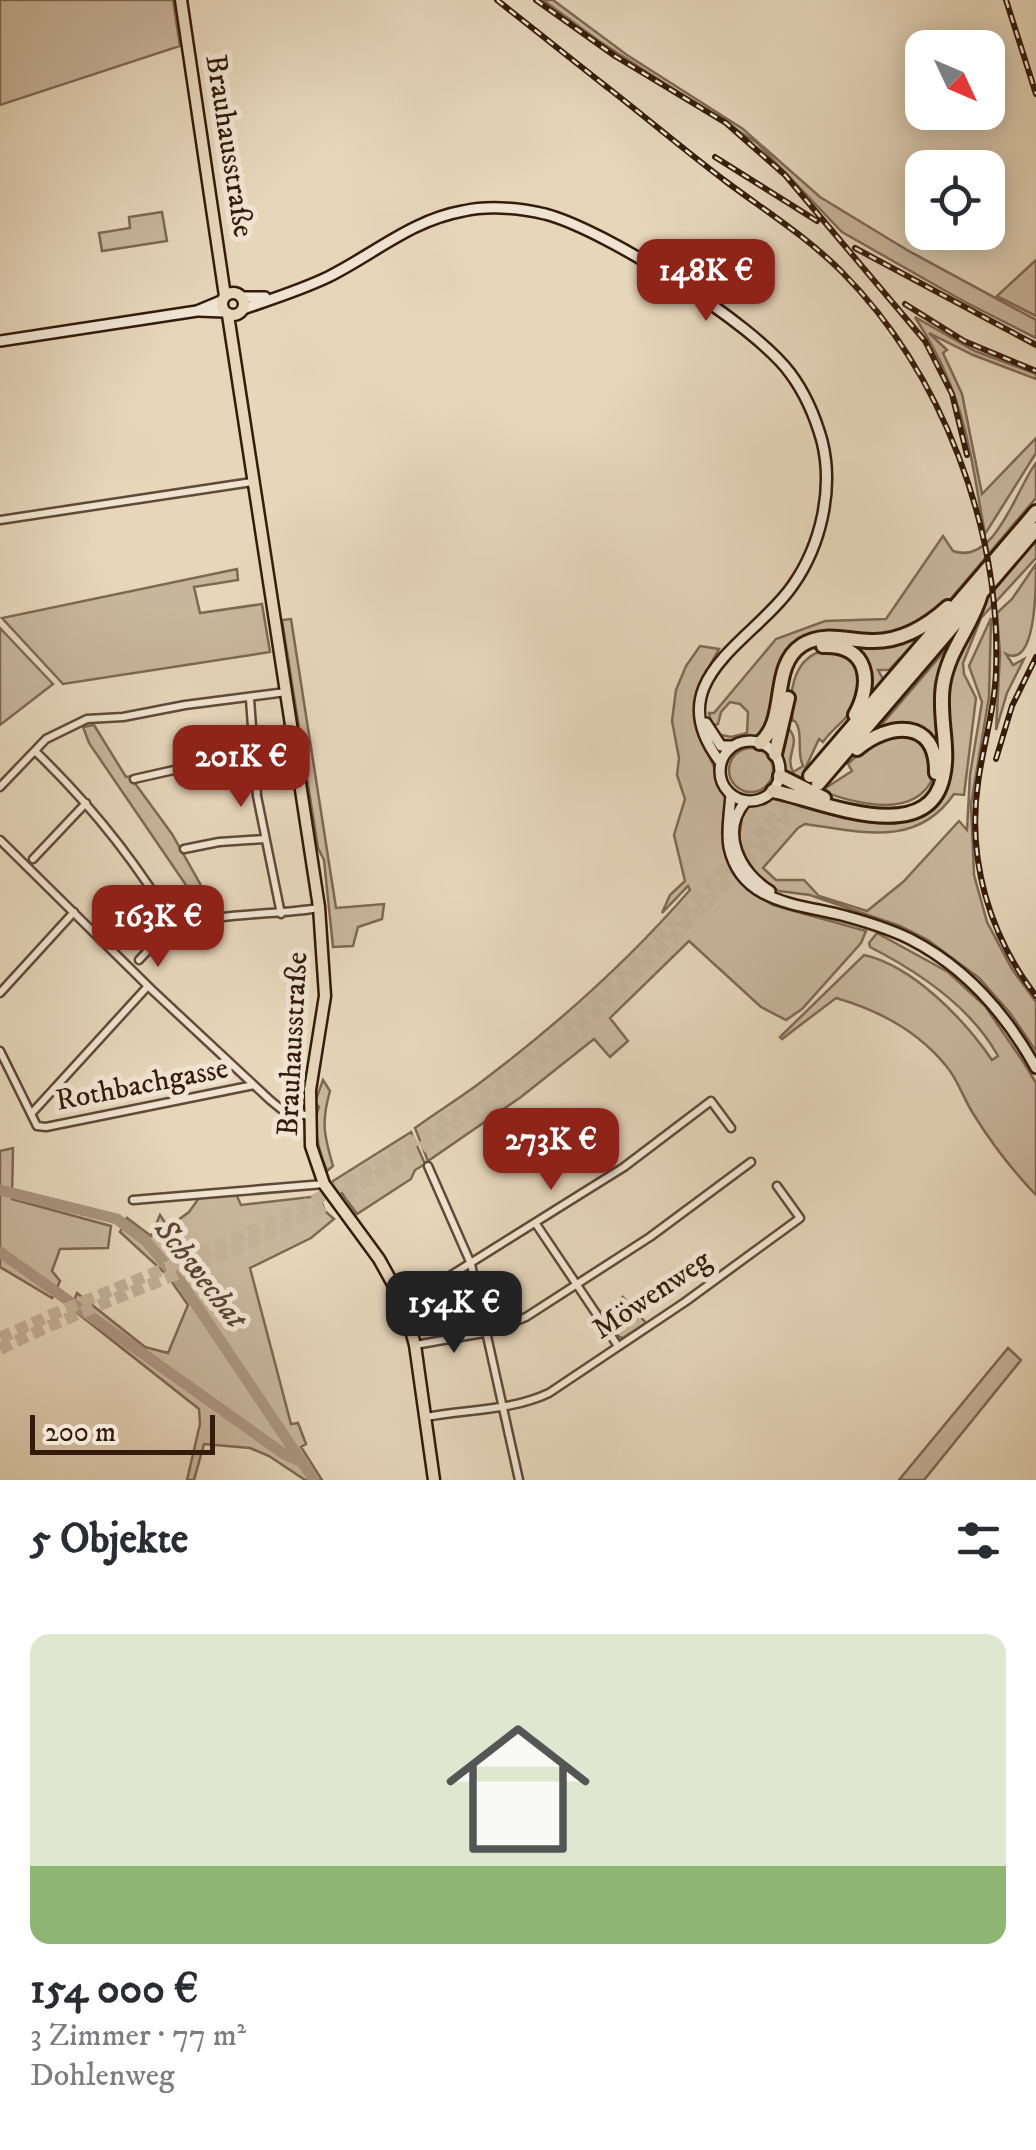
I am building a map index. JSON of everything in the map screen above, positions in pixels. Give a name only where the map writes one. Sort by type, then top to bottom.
[{"type":"highway","points":[[838,745],[1036,512]]},
{"type":"highway","points":[[834,766],[1036,529]]},
{"type":"highway","points":[[773,791],[870,814],[915,812],[928,803],[944,776],[941,702],[947,666],[982,594]]},
{"type":"highway","points":[[760,742],[776,720],[786,664],[804,644],[832,637],[868,642],[902,637],[963,599]]},
{"type":"highway","points":[[775,754],[792,668],[808,651],[837,646],[862,664],[867,676],[863,701],[814,780],[875,736],[896,728],[919,735],[930,745],[936,759],[932,787],[911,804],[898,807],[861,805],[818,796],[780,776]]},
{"type":"main road","name":"Brauhausstraße","points":[[181,0],[232,305],[233,348],[252,482],[320,907],[325,996],[308,1116],[313,1154],[324,1184],[379,1259],[404,1304],[415,1345],[434,1480]]},
{"type":"main road","points":[[0,341],[278,296],[326,278],[436,216],[498,207],[547,215],[593,234],[721,311],[768,347],[806,397],[824,456],[825,503],[809,559],[774,609],[725,652],[702,697],[701,712],[705,738],[721,764],[722,780],[731,794],[746,801],[760,800],[773,791],[780,776],[775,754],[760,742],[721,746],[712,737],[701,712]]},
{"type":"main road","points":[[721,764],[734,746]]},
{"type":"main road","points":[[731,794],[728,844],[739,872],[766,896],[884,928],[937,956],[986,996],[1036,1068]]},
{"type":"main road","points":[[746,801],[734,828],[740,860],[764,888],[800,905]]},
{"type":"street","points":[[0,520],[252,482]]},
{"type":"street","points":[[0,787],[58,731],[87,720],[286,692]]},
{"type":"street","points":[[250,699],[264,838],[281,914]]},
{"type":"street","points":[[35,751],[86,803],[176,928]]},
{"type":"street","points":[[134,779],[205,763],[254,766]]},
{"type":"street","points":[[33,859],[86,803]]},
{"type":"street","points":[[184,849],[264,838]]},
{"type":"street","points":[[0,840],[148,986],[281,1109],[308,1116]]},
{"type":"street","points":[[139,960],[176,928],[218,916],[281,914],[320,907]]},
{"type":"street","points":[[0,992],[74,912]]},
{"type":"street","points":[[0,1051],[32,1114],[148,986]]},
{"type":"street","name":"Rothbachgasse","points":[[32,1114],[37,1126],[46,1127],[255,1085]]},
{"type":"street","points":[[404,1304],[624,1168],[710,1101],[732,1128]]},
{"type":"street","points":[[415,1345],[486,1332],[526,1317],[650,1237],[751,1162]]},
{"type":"street","points":[[428,1166],[471,1264],[519,1480]]},
{"type":"street","points":[[133,1200],[324,1184]]},
{"type":"street","name":"Möwenweg","points":[[426,1417],[502,1406],[549,1393],[800,1218],[776,1186]]},
{"type":"street","points":[[536,1224],[618,1346]]},
{"type":"shaded area","points":[[0,0],[173,0],[180,46],[0,105]]},
{"type":"shaded area","points":[[543,0],[553,0],[627,55],[743,129],[820,197],[905,250],[1036,320],[1036,338],[842,232],[757,143]]},
{"type":"shaded area","points":[[162,212],[167,241],[102,251],[99,233],[130,228],[129,217]]},
{"type":"shaded area","points":[[1036,260],[1036,316],[997,296]]},
{"type":"shaded area","points":[[915,317],[975,351],[1036,374],[1036,379],[929,333],[947,350],[943,353],[962,394],[982,494],[1036,438],[1036,453],[985,534],[955,397]]},
{"type":"shaded area","points":[[1036,463],[1036,498],[943,608],[928,620],[891,637],[828,635],[792,651],[776,712],[759,737],[728,743],[719,738],[747,733],[748,712],[740,704],[730,702],[721,712],[718,724],[712,726],[709,713],[714,713],[776,639],[825,621],[886,619],[943,536],[953,551],[968,553],[992,537]]},
{"type":"shaded area","points":[[1036,541],[1036,558],[981,618],[963,663],[976,698],[964,795],[954,794],[923,823],[906,829],[867,832],[805,824],[763,868],[776,880],[804,880],[819,896],[867,911],[903,882],[959,821],[967,830],[970,775],[982,702],[969,666],[991,618],[989,697],[971,804],[974,875],[987,922],[1012,969],[1036,1002],[1036,1051],[979,978],[928,940],[900,926],[810,895],[779,891],[748,865],[739,838],[748,807],[775,796],[875,823],[910,820],[933,806],[946,790],[949,777],[949,699],[959,647],[983,604]]},
{"type":"shaded area","points":[[1036,564],[1029,638],[1016,655],[1006,654],[1013,665],[1024,659],[1007,693],[996,730],[1000,654],[997,613],[1012,599]]},
{"type":"shaded area","points":[[237,569],[238,580],[194,587],[200,613],[262,604],[270,652],[63,684],[2,618]]},
{"type":"shaded area","points":[[291,619],[336,908],[384,904],[382,919],[358,927],[353,946],[333,947],[324,860],[318,848],[282,620]]},
{"type":"shaded area","points":[[0,628],[53,684],[0,725]]},
{"type":"shaded area","points":[[925,631],[889,670],[878,670],[883,679],[869,699],[868,667],[846,643]]},
{"type":"shaded area","points":[[700,646],[719,649],[699,685],[696,726],[726,794],[722,833],[730,867],[747,889],[773,905],[866,931],[861,943],[802,1009],[786,1020],[761,1007],[689,941],[610,1018],[628,1041],[610,1057],[594,1039],[521,1097],[428,1161],[415,1128],[540,1036],[618,966],[690,890],[688,886],[662,913],[670,895],[685,881],[674,835],[685,799],[677,775],[679,758],[672,721],[676,690]]},
{"type":"shaded area","points":[[948,647],[936,694],[938,748],[927,734],[912,727],[878,729]]},
{"type":"shaded area","points":[[825,650],[837,652],[854,664],[859,672],[860,692],[847,717],[823,742],[819,739],[804,771],[824,789],[852,771],[848,764],[866,747],[902,731],[926,744],[934,776],[923,793],[906,802],[865,803],[822,791],[787,775],[781,753],[789,729],[794,740],[790,760],[793,772],[803,766],[799,732],[792,718],[793,683],[807,659]]},
{"type":"shaded area","points":[[94,725],[126,777],[133,776],[172,834],[216,912],[205,913],[89,743],[83,727]]},
{"type":"shaded area","points":[[751,748],[766,755],[773,770],[766,785],[751,792],[736,785],[729,770],[736,755]]},
{"type":"shaded area","points":[[877,933],[948,972],[985,1006],[1024,1063],[1036,1083],[1036,1195],[988,1136],[947,1067],[924,1043],[897,1024],[836,998],[780,1037],[864,955],[919,982],[967,1028],[992,1060],[998,1056],[959,1007],[907,968],[870,947]]},
{"type":"shaded area","points":[[323,1080],[330,1091],[325,1128],[333,1166],[327,1171],[316,1131],[319,1107],[315,1102]]},
{"type":"shaded area","points":[[411,1132],[425,1164],[415,1170],[411,1179],[357,1214],[333,1181]]},
{"type":"shaded area","points":[[13,1148],[12,1199],[111,1226],[108,1248],[60,1249],[52,1271],[60,1281],[52,1298],[0,1267],[0,1151]]},
{"type":"shaded area","points":[[236,1194],[241,1205],[319,1196],[325,1211],[334,1219],[311,1238],[250,1268],[291,1424],[298,1423],[306,1444],[301,1447],[322,1480],[305,1480],[250,1448],[204,1444],[194,1480],[187,1480],[200,1424],[199,1409],[71,1308],[77,1293],[145,1347],[168,1353],[188,1305],[167,1275],[120,1232],[127,1218],[151,1236],[160,1215],[170,1230],[199,1198]]},
{"type":"shaded area","points":[[623,1297],[646,1323],[623,1338],[602,1311]]},
{"type":"shaded area","points":[[1008,1348],[1021,1360],[924,1480],[899,1480]]},
{"type":"waterway","name":"Schwechat","points":[[0,1190],[117,1219],[146,1241],[183,1285],[314,1480]]},
{"type":"waterway","name":"Schwechat","points":[[0,1252],[284,1454],[304,1463]]},
{"type":"tunnel","points":[[0,1338],[270,1223],[379,1163],[447,1118],[511,1070],[630,966],[798,789]]},
{"type":"tunnel","points":[[0,1349],[273,1232],[385,1171],[453,1126],[518,1077],[640,971],[811,792]]},
{"type":"railway","points":[[497,0],[608,88]]},
{"type":"railway","points":[[536,0],[615,56],[726,123],[785,175],[925,341],[952,394],[967,455]]},
{"type":"railway","points":[[1006,0],[1036,94]]},
{"type":"railway","points":[[598,80],[829,259],[878,312],[936,405],[976,509],[995,617],[995,685],[975,811],[979,868],[994,922],[1036,996]]},
{"type":"railway","points":[[715,157],[817,221]]},
{"type":"railway","points":[[855,248],[1036,345]]},
{"type":"railway","points":[[905,304],[964,341],[1036,371]]},
{"type":"railway","points":[[996,759],[1012,706],[1036,657]]}]
